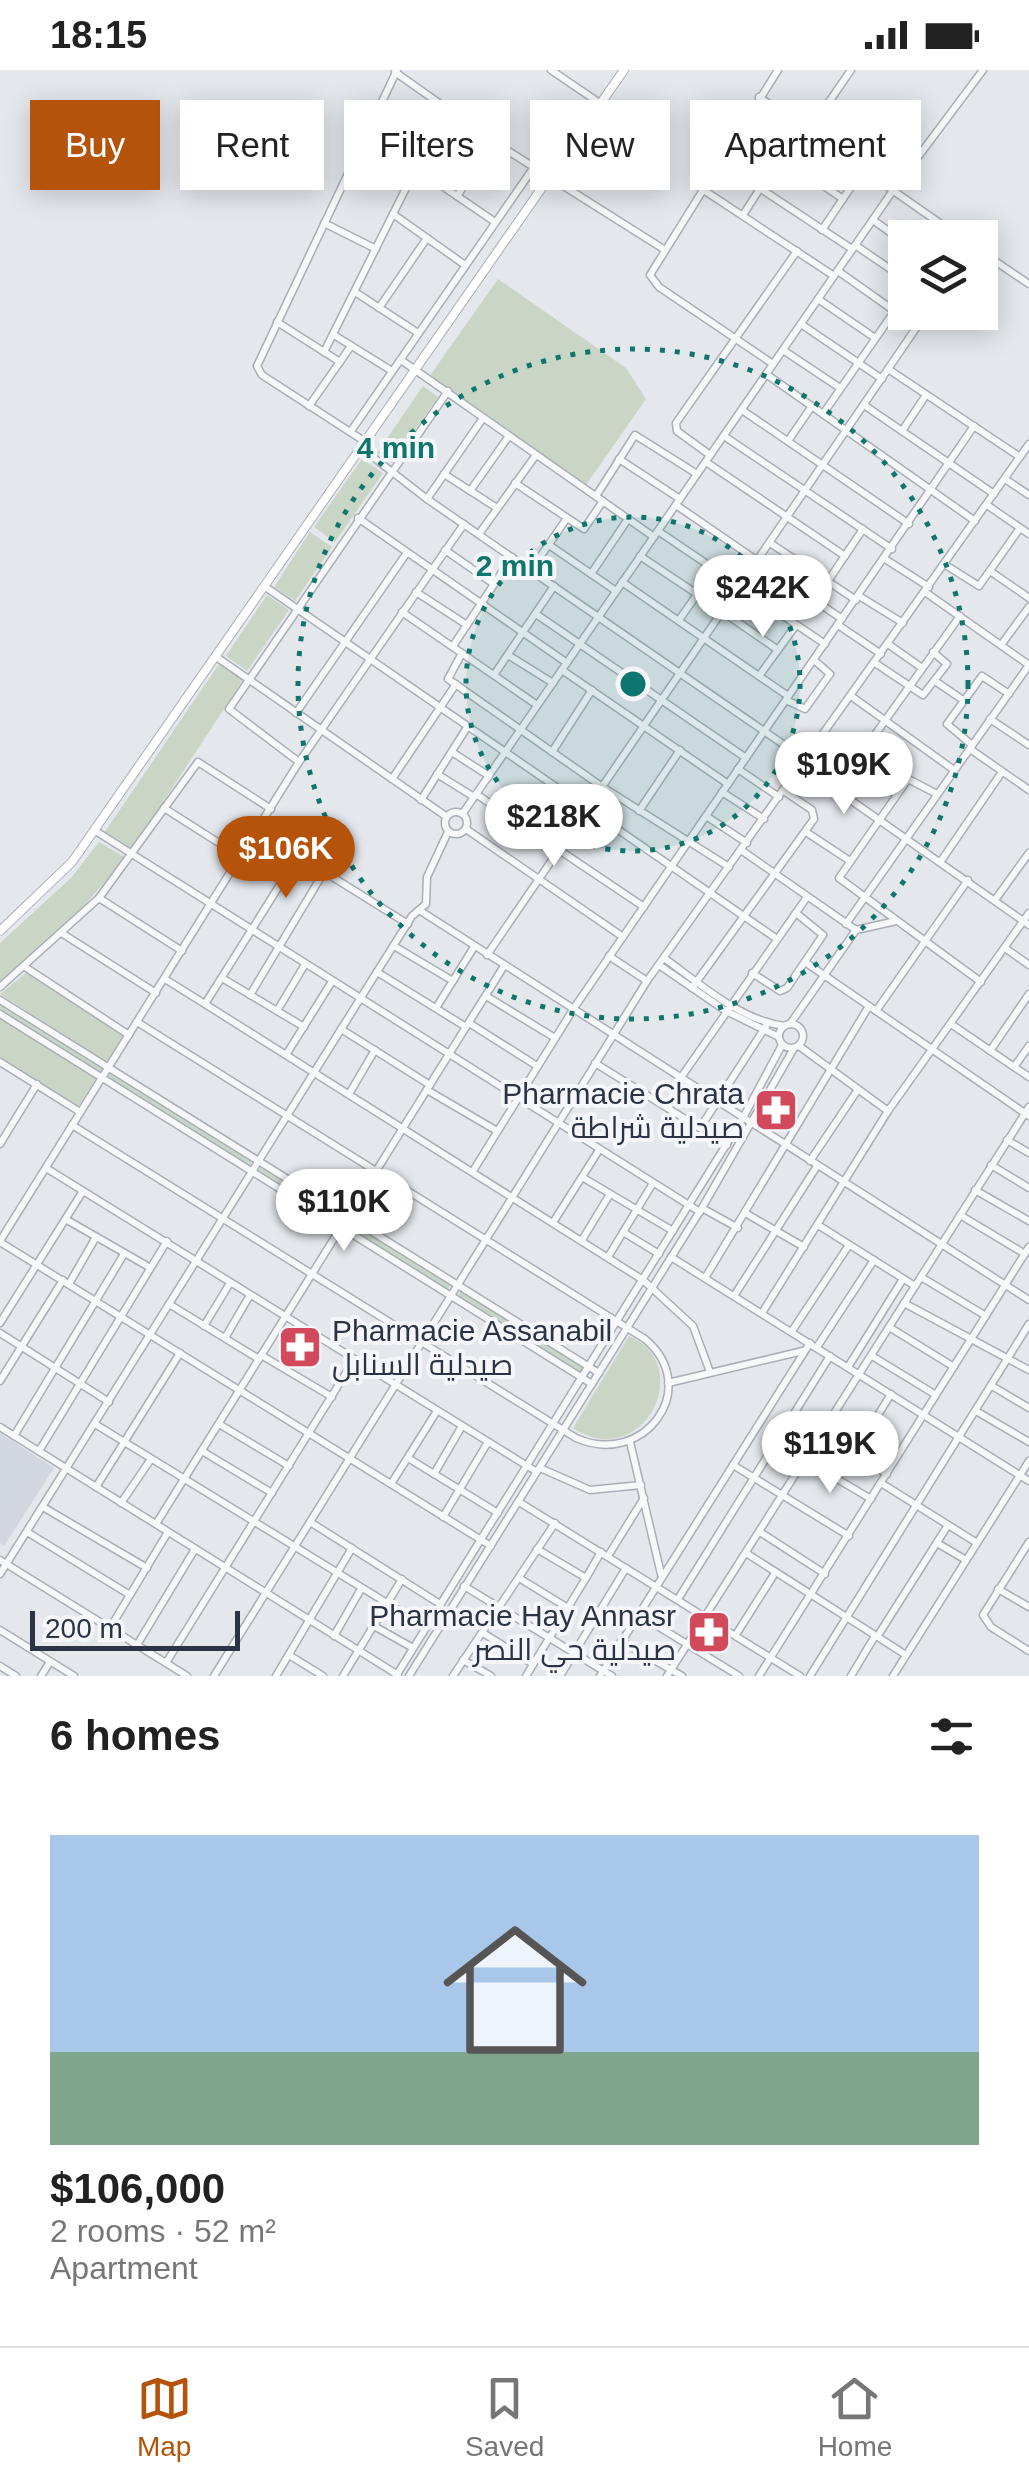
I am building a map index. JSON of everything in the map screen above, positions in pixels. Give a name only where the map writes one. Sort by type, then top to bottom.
[{"type":"main road","points":[[604,100],[624,70]]},
{"type":"main road","points":[[0,930],[51,886],[94,830],[540,190]]},
{"type":"street","points":[[551,70],[595,100]]},
{"type":"street","points":[[762,100],[759,98],[778,70]]},
{"type":"street","points":[[831,100],[851,70]]},
{"type":"street","points":[[921,153],[982,70]]},
{"type":"street","points":[[380,100],[396,71],[436,100]]},
{"type":"street","points":[[351,431],[530,173]]},
{"type":"street","points":[[344,178],[257,369],[351,431],[427,499],[764,731],[836,790],[1027,920],[888,1111],[762,1313]]},
{"type":"street","points":[[324,352],[405,190]]},
{"type":"street","points":[[448,190],[495,222]]},
{"type":"street","points":[[457,196],[461,190]]},
{"type":"street","points":[[572,190],[664,250]]},
{"type":"street","points":[[701,190],[652,271],[652,281],[774,364]]},
{"type":"street","points":[[704,190],[888,307]]},
{"type":"street","points":[[743,215],[759,190]]},
{"type":"street","points":[[762,190],[888,268]]},
{"type":"street","points":[[831,190],[843,198]]},
{"type":"street","points":[[822,230],[848,190]]},
{"type":"street","points":[[623,936],[466,829],[463,814],[894,190],[936,220]]},
{"type":"street","points":[[393,214],[465,265]]},
{"type":"street","points":[[872,220],[888,231]]},
{"type":"street","points":[[324,223],[376,248]]},
{"type":"street","points":[[379,308],[427,238]]},
{"type":"street","points":[[796,251],[676,423],[678,431],[708,458],[845,556]]},
{"type":"street","points":[[998,262],[1029,284]]},
{"type":"street","points":[[355,292],[418,333]]},
{"type":"street","points":[[818,299],[875,338]]},
{"type":"street","points":[[823,414],[888,320]]},
{"type":"street","points":[[277,322],[340,362]]},
{"type":"street","points":[[801,324],[882,379]]},
{"type":"street","points":[[487,955],[916,330]]},
{"type":"street","points":[[334,335],[392,371]]},
{"type":"street","points":[[309,406],[351,346]]},
{"type":"street","points":[[783,350],[840,389]]},
{"type":"street","points":[[400,359],[628,518],[714,569],[825,644]]},
{"type":"street","points":[[888,369],[1020,457]]},
{"type":"street","points":[[766,374],[975,521]]},
{"type":"street","points":[[299,762],[229,713],[448,391]]},
{"type":"street","points":[[902,431],[926,394]]},
{"type":"street","points":[[864,405],[994,494]]},
{"type":"street","points":[[788,441],[812,406]]},
{"type":"street","points":[[742,410],[909,524]]},
{"type":"street","points":[[427,499],[483,418]]},
{"type":"street","points":[[473,1171],[574,1008],[974,426]]},
{"type":"street","points":[[596,496],[638,435],[697,474]]},
{"type":"street","points":[[470,491],[509,436]]},
{"type":"street","points":[[724,436],[892,549]]},
{"type":"street","points":[[214,1676],[647,981],[1029,444]]},
{"type":"street","points":[[478,534],[536,455]]},
{"type":"street","points":[[619,459],[881,654]]},
{"type":"street","points":[[444,474],[497,508]]},
{"type":"street","points":[[1004,479],[1029,495]]},
{"type":"street","points":[[515,483],[584,529],[603,501]]},
{"type":"street","points":[[986,504],[1029,534]]},
{"type":"street","points":[[358,518],[522,633],[592,690],[728,784]]},
{"type":"street","points":[[532,570],[567,518]]},
{"type":"street","points":[[592,574],[628,518]]},
{"type":"street","points":[[464,524],[299,762],[0,1242],[491,1546]]},
{"type":"street","points":[[944,564],[976,586],[1020,528]]},
{"type":"street","points":[[828,581],[863,529]]},
{"type":"street","points":[[770,543],[903,623]]},
{"type":"street","points":[[549,544],[616,591]]},
{"type":"street","points":[[445,550],[494,584]]},
{"type":"street","points":[[296,713],[406,554]]},
{"type":"street","points":[[640,556],[697,594]]},
{"type":"street","points":[[453,646],[512,557]]},
{"type":"street","points":[[846,924],[1029,665],[885,559]]},
{"type":"street","points":[[679,620],[714,569]]},
{"type":"street","points":[[990,571],[1029,598]]},
{"type":"street","points":[[622,582],[805,710],[830,674],[814,660]]},
{"type":"street","points":[[264,586],[503,755],[777,939]]},
{"type":"street","points":[[494,675],[554,586]]},
{"type":"street","points":[[416,592],[467,625]]},
{"type":"street","points":[[1002,646],[1029,607]]},
{"type":"street","points":[[402,612],[538,705]]},
{"type":"street","points":[[723,612],[778,650]]},
{"type":"street","points":[[536,614],[746,758]]},
{"type":"street","points":[[836,790],[960,616]]},
{"type":"street","points":[[759,676],[796,625]]},
{"type":"street","points":[[888,644],[922,668]]},
{"type":"street","points":[[875,662],[923,695],[947,663],[934,652]]},
{"type":"street","points":[[462,653],[446,676],[456,684],[601,786],[730,867]]},
{"type":"street","points":[[508,654],[552,683]]},
{"type":"street","points":[[216,656],[447,817],[463,814]]},
{"type":"street","points":[[1008,694],[982,676],[947,724],[1029,790]]},
{"type":"street","points":[[935,681],[963,700]]},
{"type":"street","points":[[392,779],[456,684]]},
{"type":"street","points":[[552,752],[592,690]]},
{"type":"street","points":[[851,696],[954,770]]},
{"type":"street","points":[[990,719],[1029,744]]},
{"type":"street","points":[[421,800],[466,729]]},
{"type":"street","points":[[639,811],[680,750]]},
{"type":"street","points":[[452,752],[489,776]]},
{"type":"street","points":[[0,986],[99,898],[198,762],[270,809]]},
{"type":"street","points":[[852,766],[897,794]]},
{"type":"street","points":[[694,984],[806,832],[815,813],[738,769]]},
{"type":"street","points":[[940,861],[1002,772]]},
{"type":"street","points":[[437,774],[644,906]]},
{"type":"street","points":[[937,794],[910,778],[840,880],[981,982]]},
{"type":"street","points":[[722,792],[764,819]]},
{"type":"street","points":[[164,808],[240,857]]},
{"type":"street","points":[[706,816],[774,874],[856,930]]},
{"type":"street","points":[[0,1574],[3,1562],[43,1507],[341,1029],[427,901],[428,872],[448,832],[447,817]]},
{"type":"street","points":[[448,832],[457,835],[466,829]]},
{"type":"street","points":[[94,830],[599,1150],[689,1205],[738,1228]]},
{"type":"street","points":[[257,830],[408,924]]},
{"type":"street","points":[[806,832],[850,861]]},
{"type":"street","points":[[995,900],[1029,853]]},
{"type":"street","points":[[205,1004],[298,856]]},
{"type":"street","points":[[250,995],[324,872]]},
{"type":"street","points":[[705,1278],[747,1214],[829,1070],[968,880]]},
{"type":"street","points":[[682,1076],[807,897]]},
{"type":"street","points":[[99,898],[182,951]]},
{"type":"street","points":[[419,910],[1029,1300]]},
{"type":"street","points":[[752,974],[782,992],[805,962],[823,933],[796,913]]},
{"type":"street","points":[[0,1427],[397,1675],[727,1145],[787,1025],[856,930],[896,921]]},
{"type":"street","points":[[63,934],[156,992]]},
{"type":"street","points":[[394,946],[453,982]]},
{"type":"street","points":[[436,1008],[474,947]]},
{"type":"street","points":[[1005,948],[1029,965]]},
{"type":"street","points":[[609,956],[647,981]]},
{"type":"street","points":[[661,962],[764,1031],[796,1047],[888,1111]]},
{"type":"street","points":[[670,1673],[1028,1112],[805,962]]},
{"type":"street","points":[[276,1011],[304,966]]},
{"type":"street","points":[[156,1524],[504,966]]},
{"type":"street","points":[[25,967],[128,1035]]},
{"type":"street","points":[[378,972],[537,1066]]},
{"type":"street","points":[[222,978],[304,1027]]},
{"type":"street","points":[[165,979],[643,1280],[681,1312],[698,1334],[710,1372]]},
{"type":"street","points":[[286,1055],[331,982]]},
{"type":"street","points":[[990,1051],[1029,994]]},
{"type":"street","points":[[486,996],[555,1038]]},
{"type":"street","points":[[0,1000],[599,1373]]},
{"type":"street","points":[[409,1676],[701,1210],[803,1034],[787,1025],[728,1008]]},
{"type":"street","points":[[0,1014],[592,1384]]},
{"type":"street","points":[[72,1125],[564,1431],[593,1445],[630,1442],[657,1419],[668,1384],[657,1351],[486,1238],[137,1022]]},
{"type":"street","points":[[700,1128],[768,1022]]},
{"type":"street","points":[[951,1024],[1029,1077]]},
{"type":"street","points":[[341,1029],[497,1132]]},
{"type":"street","points":[[1014,1068],[1029,1046]]},
{"type":"street","points":[[349,1094],[376,1050]]},
{"type":"street","points":[[0,1062],[80,1112]]},
{"type":"street","points":[[595,1063],[727,1145]]},
{"type":"street","points":[[0,1144],[37,1084]]},
{"type":"street","points":[[734,1296],[857,1091]]},
{"type":"street","points":[[1007,1140],[1029,1153]]},
{"type":"street","points":[[554,1221],[599,1150]]},
{"type":"street","points":[[992,1165],[1029,1188]]},
{"type":"street","points":[[46,1168],[527,1466],[590,1490],[640,1485]]},
{"type":"street","points":[[582,1176],[674,1231]]},
{"type":"street","points":[[608,1257],[653,1183]]},
{"type":"street","points":[[976,1190],[1029,1220]]},
{"type":"street","points":[[0,1323],[83,1191]]},
{"type":"street","points":[[582,1240],[610,1194]]},
{"type":"street","points":[[747,1214],[804,1247]]},
{"type":"street","points":[[759,1676],[1027,1250],[960,1215]]},
{"type":"street","points":[[67,1220],[149,1268]]},
{"type":"street","points":[[818,1225],[915,1286]]},
{"type":"street","points":[[623,1232],[659,1254]]},
{"type":"street","points":[[0,1381],[96,1237]]},
{"type":"street","points":[[39,1450],[166,1241]]},
{"type":"street","points":[[792,1332],[849,1244]]},
{"type":"street","points":[[14,1436],[124,1254]]},
{"type":"street","points":[[671,1257],[1029,1481]]},
{"type":"street","points":[[602,1673],[733,1465],[874,1260]]},
{"type":"street","points":[[921,1277],[986,1316]]},
{"type":"street","points":[[848,1367],[904,1279]]},
{"type":"street","points":[[204,1326],[230,1282]]},
{"type":"street","points":[[224,1338],[250,1296]]},
{"type":"street","points":[[904,1303],[1029,1370]]},
{"type":"street","points":[[169,1304],[332,1397]]},
{"type":"street","points":[[810,1676],[1029,1324]]},
{"type":"street","points":[[889,1328],[954,1367]]},
{"type":"street","points":[[0,1333],[108,1402]]},
{"type":"street","points":[[668,1384],[811,1347]]},
{"type":"street","points":[[96,1487],[180,1353]]},
{"type":"street","points":[[678,1599],[830,1356]]},
{"type":"street","points":[[872,1356],[936,1395]]},
{"type":"street","points":[[166,1663],[354,1360]]},
{"type":"street","points":[[992,1386],[1029,1408]]},
{"type":"street","points":[[854,1454],[891,1394]]},
{"type":"street","points":[[391,1484],[437,1411]]},
{"type":"street","points":[[976,1411],[1029,1442]]},
{"type":"street","points":[[94,1424],[426,1627]]},
{"type":"street","points":[[219,1424],[289,1466]]},
{"type":"street","points":[[434,1474],[462,1426]]},
{"type":"street","points":[[823,1435],[887,1474]]},
{"type":"street","points":[[443,1516],[488,1442]]},
{"type":"street","points":[[630,1442],[662,1575]]},
{"type":"street","points":[[202,1451],[272,1493]]},
{"type":"street","points":[[408,1458],[498,1513]]},
{"type":"street","points":[[122,1504],[151,1459]]},
{"type":"street","points":[[893,1676],[1029,1460]]},
{"type":"street","points":[[807,1461],[871,1499]]},
{"type":"street","points":[[733,1465],[849,1536]]},
{"type":"street","points":[[881,1483],[977,1543]]},
{"type":"street","points":[[526,1676],[586,1578],[644,1498]]},
{"type":"street","points":[[519,1502],[737,1633],[800,1676]]},
{"type":"street","points":[[43,1507],[146,1568]]},
{"type":"street","points":[[310,1522],[441,1604]]},
{"type":"street","points":[[453,1676],[555,1524]]},
{"type":"street","points":[[851,1676],[948,1525]]},
{"type":"street","points":[[27,1532],[130,1595]]},
{"type":"street","points":[[110,1628],[168,1532]]},
{"type":"street","points":[[760,1532],[825,1574]]},
{"type":"street","points":[[1029,1542],[984,1611],[985,1621],[1029,1651]]},
{"type":"street","points":[[937,1543],[966,1560]]},
{"type":"street","points":[[276,1676],[352,1548]]},
{"type":"street","points":[[137,1645],[195,1549]]},
{"type":"street","points":[[536,1549],[586,1578]]},
{"type":"street","points":[[746,1553],[906,1655]]},
{"type":"street","points":[[3,1562],[187,1676]]},
{"type":"street","points":[[560,1676],[626,1568]]},
{"type":"street","points":[[737,1633],[775,1572]]},
{"type":"street","points":[[519,1578],[568,1608]]},
{"type":"street","points":[[343,1676],[402,1579]]},
{"type":"street","points":[[455,1580],[612,1676]]},
{"type":"street","points":[[334,1636],[361,1589]]},
{"type":"street","points":[[998,1589],[1029,1607]]},
{"type":"street","points":[[638,1614],[740,1676]]},
{"type":"street","points":[[374,1626],[413,1648]]},
{"type":"street","points":[[0,1630],[74,1676]]},
{"type":"street","points":[[482,1633],[533,1664]]},
{"type":"street","points":[[621,1641],[670,1673],[682,1676]]},
{"type":"street","points":[[289,1656],[324,1676]]},
{"type":"street","points":[[463,1660],[491,1676]]},
{"type":"street","points":[[41,1676],[50,1662]]},
{"type":"street","points":[[0,1666],[16,1676]]},
{"type":"shaded area","points":[[0,1433],[54,1468],[4,1546],[0,1543]]},
{"type":"green space","points":[[498,279],[626,368],[646,399],[586,485],[429,377]]},
{"type":"green space","points":[[423,386],[438,397],[392,463],[377,453]]},
{"type":"green space","points":[[362,459],[383,473],[335,542],[314,527]]},
{"type":"green space","points":[[310,532],[332,547],[295,601],[274,587]]},
{"type":"green space","points":[[267,595],[289,610],[247,671],[226,656]]},
{"type":"green space","points":[[219,664],[243,680],[131,851],[104,833]]},
{"type":"green space","points":[[99,842],[126,858],[61,932],[0,983],[0,943],[71,878]]},
{"type":"green space","points":[[26,973],[124,1035],[107,1062],[0,994]]},
{"type":"green space","points":[[0,1004],[103,1068],[100,1074],[0,1012]]},
{"type":"green space","points":[[0,1018],[96,1078],[78,1107],[0,1059]]},
{"type":"green space","points":[[111,1073],[252,1161],[248,1167],[108,1078]]},
{"type":"green space","points":[[260,1167],[337,1215],[334,1220],[257,1173]]},
{"type":"green space","points":[[346,1220],[450,1285],[447,1291],[342,1226]]},
{"type":"green space","points":[[461,1291],[587,1369],[584,1375],[457,1297]]},
{"type":"green space","points":[[629,1336],[649,1350],[659,1370],[660,1390],[652,1410],[639,1427],[620,1437],[598,1438],[573,1428]]},
{"type":"place","name":"Pharmacie Chrata صيدلية شراطة","points":[[776,1110]]},
{"type":"place","name":"Pharmacie Assanabil صيدلية السنابل","points":[[300,1347]]},
{"type":"place","name":"Pharmacie Hay Annasr صيدلية حي النصر","points":[[709,1632]]}]
